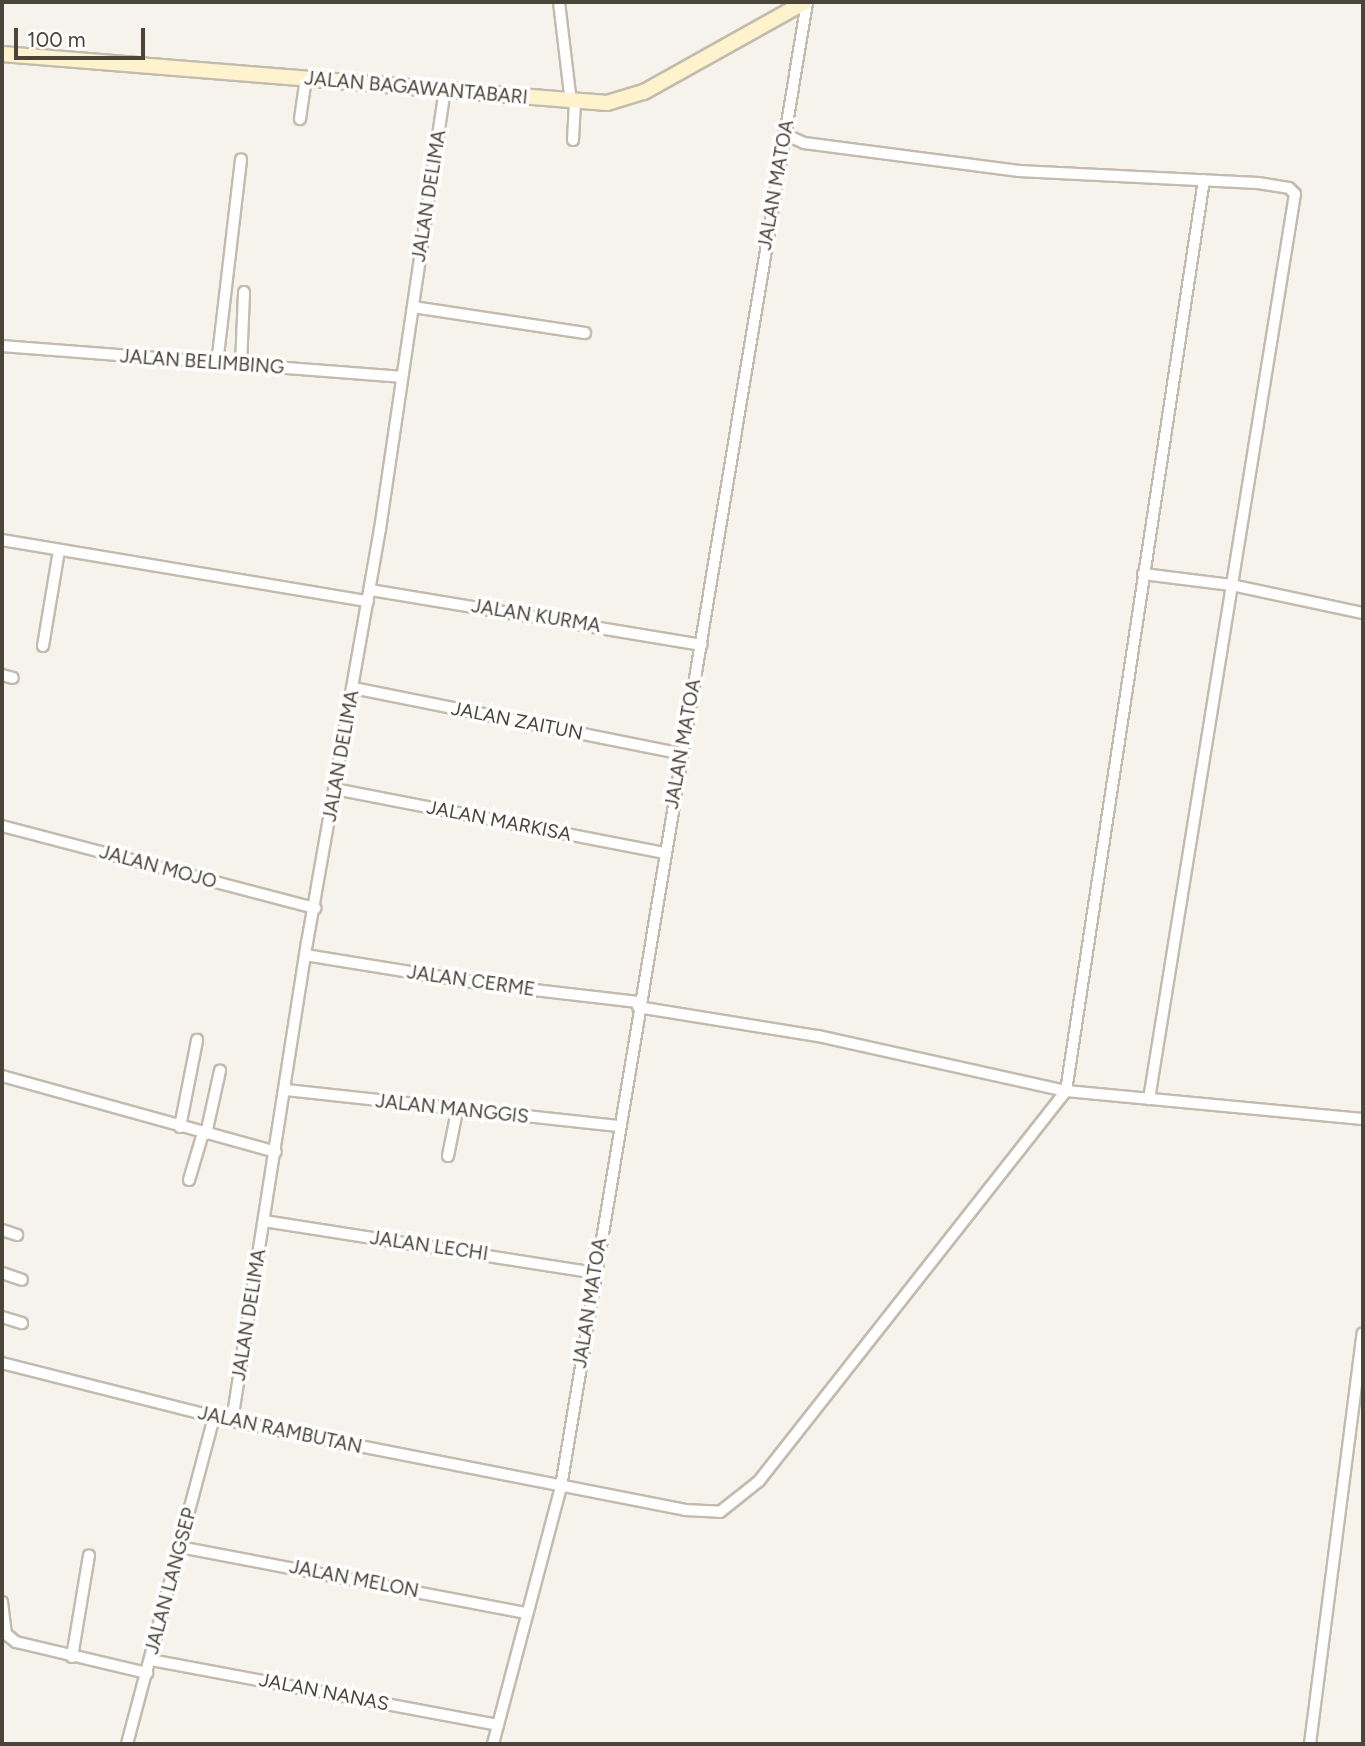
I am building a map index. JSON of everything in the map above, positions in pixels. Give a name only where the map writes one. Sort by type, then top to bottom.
[{"type":"street","points":[[559,2],[573,102],[573,140]]},
{"type":"street","name":"JALAN BAGAWANTABARI","points":[[2,54],[607,103],[644,92],[806,2]]},
{"type":"street","name":"JALAN MATOA","points":[[493,1744],[561,1487],[663,853],[701,645],[806,2]]},
{"type":"street","points":[[300,119],[306,78]]},
{"type":"street","name":"JALAN DELIMA","points":[[232,1422],[305,955],[370,590],[445,90]]},
{"type":"street","points":[[784,134],[804,143],[1019,171],[1205,180],[1279,187],[1295,194],[1149,1099]]},
{"type":"street","points":[[217,364],[242,159]]},
{"type":"street","points":[[1066,1091],[1205,180]]},
{"type":"street","points":[[241,365],[244,292]]},
{"type":"street","points":[[413,307],[585,333]]},
{"type":"street","name":"JALAN BELIMBING","points":[[2,346],[402,377]]},
{"type":"street","points":[[2,540],[368,601]]},
{"type":"street","points":[[43,646],[59,550]]},
{"type":"street","points":[[1143,573],[1231,585],[1363,613]]},
{"type":"street","name":"JALAN KURMA","points":[[370,590],[701,645]]},
{"type":"street","points":[[2,675],[13,678]]},
{"type":"street","name":"JALAN ZAITUN","points":[[353,688],[682,754]]},
{"type":"street","name":"JALAN MARKISA","points":[[335,789],[663,853]]},
{"type":"street","name":"JALAN MOJO","points":[[2,826],[315,908]]},
{"type":"street","name":"JALAN CERME","points":[[305,955],[638,1005],[818,1037],[1066,1091],[1363,1119]]},
{"type":"street","points":[[180,1127],[197,1040]]},
{"type":"street","points":[[189,1180],[220,1071]]},
{"type":"street","points":[[2,1076],[276,1152]]},
{"type":"street","name":"JALAN MANGGIS","points":[[285,1090],[457,1111],[618,1126]]},
{"type":"street","name":"JALAN RAMBUTAN","points":[[2,1363],[232,1422],[710,1514],[740,1499],[803,1427],[1066,1091]]},
{"type":"street","points":[[448,1156],[457,1111]]},
{"type":"street","name":"JALAN LECHI","points":[[264,1221],[595,1273]]},
{"type":"street","points":[[2,1230],[17,1235]]},
{"type":"street","points":[[2,1273],[22,1280]]},
{"type":"street","points":[[2,1317],[22,1323]]},
{"type":"street","points":[[1310,1744],[1363,1333]]},
{"type":"street","name":"JALAN LANGSEP","points":[[127,1744],[214,1418]]},
{"type":"street","name":"JALAN MELON","points":[[180,1547],[527,1614]]},
{"type":"street","points":[[72,1657],[89,1555]]},
{"type":"street","points":[[2,1602],[9,1638],[72,1657],[148,1673]]},
{"type":"street","name":"JALAN NANAS","points":[[151,1660],[498,1725]]}]
